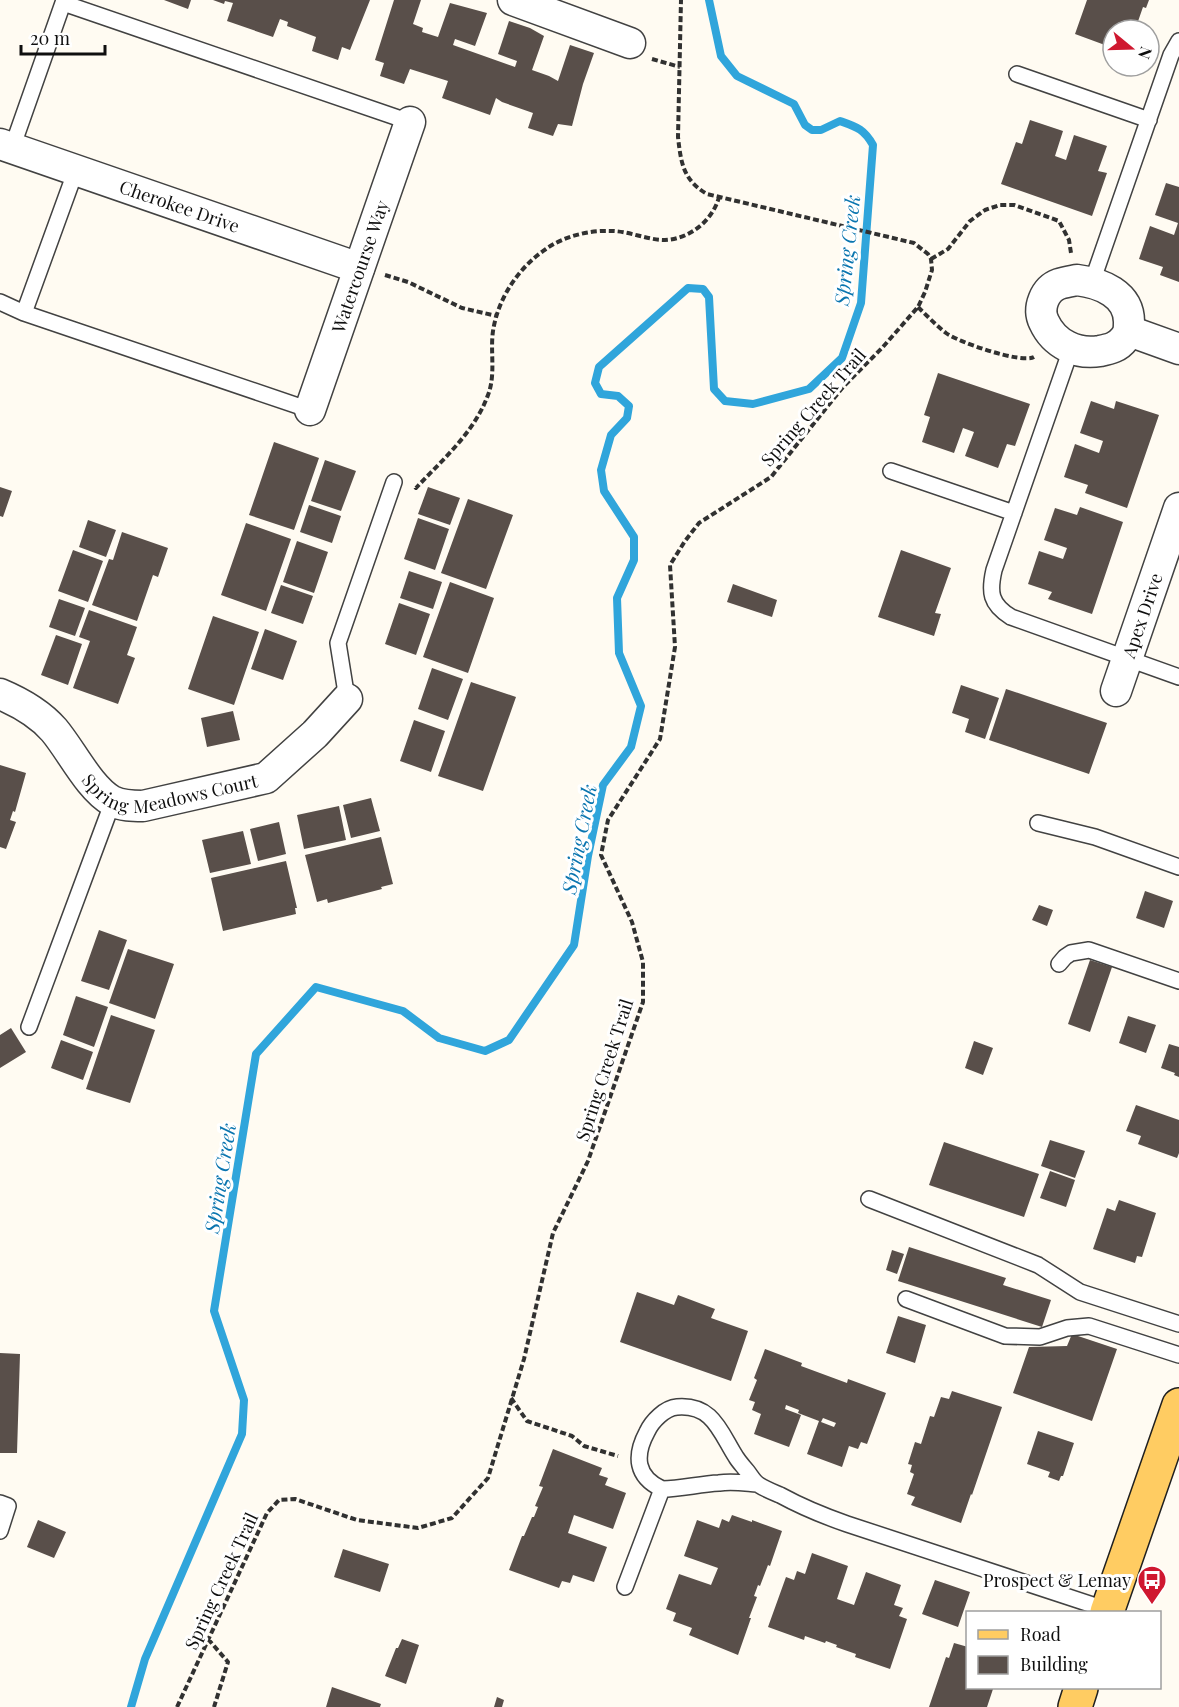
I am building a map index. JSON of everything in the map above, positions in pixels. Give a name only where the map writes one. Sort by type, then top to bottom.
[{"type":"main road","points":[[1108,1611],[1179,1404]]},
{"type":"main road","points":[[1074,1707],[1081,1689]]},
{"type":"street","points":[[513,0],[630,43]]},
{"type":"street","name":"Watercourse Way","points":[[310,410],[410,122]]},
{"type":"street","name":"Cherokee Drive","points":[[6,146],[359,268]]},
{"type":"street","points":[[1085,281],[1107,288],[1124,304],[1129,315],[1129,332],[1123,341],[1112,349],[1090,352],[1066,346],[1048,332],[1041,317],[1042,300],[1051,289],[1059,284],[1085,281]]},
{"type":"street","points":[[1129,332],[1179,349]]},
{"type":"street","name":"Apex Drive","points":[[1116,691],[1173,546],[1179,508]]},
{"type":"street","name":"Spring Meadows Court","points":[[0,694],[35,714],[53,728],[101,793],[113,801],[143,807],[266,777],[315,734],[347,699]]},
{"type":"lane","points":[[6,146],[63,3],[410,122]]},
{"type":"lane","points":[[1085,281],[1149,120],[1171,55],[1179,41]]},
{"type":"lane","points":[[1017,74],[1149,120]]},
{"type":"lane","points":[[24,313],[76,170]]},
{"type":"lane","points":[[0,302],[24,313],[310,410]]},
{"type":"lane","points":[[1066,346],[990,587],[994,602],[1001,611],[1011,617],[1179,677]]},
{"type":"lane","points":[[891,471],[1014,513]]},
{"type":"lane","points":[[347,699],[338,643],[394,482]]},
{"type":"lane","points":[[28,1027],[113,801]]},
{"type":"lane","points":[[1038,823],[1095,837],[1179,867]]},
{"type":"lane","points":[[1059,964],[1071,953],[1089,950],[1179,981]]},
{"type":"lane","points":[[869,1199],[1038,1265],[1080,1292],[1179,1324]]},
{"type":"lane","points":[[906,1299],[1005,1336],[1040,1337],[1067,1328],[1089,1326],[1179,1355]]},
{"type":"lane","points":[[757,1484],[735,1456],[715,1422],[703,1412],[690,1406],[674,1407],[659,1416],[643,1439],[639,1451],[639,1462],[643,1475],[652,1485],[662,1489],[732,1482],[757,1484],[806,1509],[847,1524],[1108,1611]]},
{"type":"lane","points":[[626,1587],[662,1489]]},
{"type":"lane","points":[[0,1503],[8,1506],[0,1531]]},
{"type":"path","points":[[681,0],[678,136],[684,170],[690,181],[707,194],[914,243],[931,259],[948,249],[970,221],[985,210],[1000,205],[1014,204],[1059,222],[1069,240],[1072,262],[1085,281]]},
{"type":"path","points":[[394,482],[416,488],[465,438],[472,427],[489,393],[493,368],[493,333],[497,316],[505,295],[524,266],[546,248],[574,236],[622,231],[664,240],[678,238],[691,232],[709,218],[719,197]]},
{"type":"path","name":"Spring Creek Trail","points":[[177,1707],[267,1513],[279,1500],[295,1499],[357,1520],[418,1528],[452,1518],[488,1478],[524,1359],[553,1233],[588,1161],[643,1002],[643,962],[632,922],[601,855],[608,820],[660,740],[675,647],[670,565],[699,523],[771,477],[843,387],[918,307],[932,270],[931,259]]},
{"type":"path","points":[[359,268],[408,282],[462,308],[497,316]]},
{"type":"path","points":[[918,307],[947,334],[1015,358],[1028,360],[1066,346]]},
{"type":"path","points":[[511,1398],[527,1421],[572,1436],[584,1446],[639,1462]]},
{"type":"path","points":[[208,1639],[228,1662],[214,1707]]},
{"type":"building","points":[[164,0],[191,0],[188,9]]},
{"type":"building","points":[[213,0],[370,0],[350,50],[342,47],[338,60],[312,51],[316,37],[287,26],[288,22],[280,19],[273,37],[227,21],[233,3],[225,1],[224,4]]},
{"type":"building","points":[[394,0],[421,0],[413,24],[423,28],[422,32],[438,37],[450,3],[487,13],[475,46],[455,39],[453,45],[515,67],[517,61],[498,54],[509,21],[530,28],[544,36],[532,70],[558,81],[570,45],[594,53],[572,126],[558,124],[553,136],[528,128],[533,113],[496,98],[490,115],[442,98],[448,81],[410,69],[404,84],[380,76],[384,63],[375,60]]},
{"type":"building","points":[[1087,0],[1149,0],[1146,8],[1143,7],[1139,18],[1101,18],[1101,44],[1075,34]]},
{"type":"building","points":[[1030,120],[1063,131],[1055,156],[1066,160],[1074,135],[1107,146],[1098,171],[1107,173],[1092,216],[1001,184],[1016,142],[1022,144]]},
{"type":"building","points":[[1166,183],[1179,187],[1179,282],[1160,275],[1163,267],[1139,259],[1150,226],[1174,235],[1178,223],[1155,215]]},
{"type":"building","points":[[938,373],[1030,404],[1015,446],[1007,444],[998,468],[965,456],[974,432],[963,428],[954,453],[922,442],[930,417],[924,415]]},
{"type":"building","points":[[1091,401],[1114,409],[1116,401],[1159,415],[1127,508],[1085,493],[1088,485],[1064,477],[1075,444],[1099,453],[1103,441],[1080,433]]},
{"type":"building","points":[[274,442],[319,458],[294,530],[249,515]]},
{"type":"building","points":[[325,460],[356,471],[341,511],[311,501]]},
{"type":"building","points":[[0,487],[12,491],[3,517],[0,516]]},
{"type":"building","points":[[428,487],[460,498],[450,525],[418,514]]},
{"type":"building","points":[[468,499],[513,515],[486,589],[441,573]]},
{"type":"building","points":[[309,505],[341,516],[332,543],[300,532]]},
{"type":"building","points":[[1080,507],[1123,522],[1092,614],[1048,599],[1052,592],[1028,584],[1039,551],[1063,559],[1067,548],[1044,540],[1055,508],[1077,515]]},
{"type":"building","points":[[418,518],[449,529],[435,570],[404,559]]},
{"type":"building","points":[[88,520],[116,530],[106,557],[79,547]]},
{"type":"building","points":[[246,523],[291,539],[266,611],[221,595]]},
{"type":"building","points":[[122,532],[168,548],[158,577],[153,575],[137,621],[92,605],[109,559],[113,560]]},
{"type":"building","points":[[297,541],[328,552],[314,593],[283,582]]},
{"type":"building","points":[[73,550],[103,561],[88,602],[58,591]]},
{"type":"building","points":[[901,550],[951,568],[935,613],[941,614],[934,636],[878,617]]},
{"type":"building","points":[[409,571],[442,582],[433,609],[400,598]]},
{"type":"building","points":[[450,582],[494,598],[468,673],[423,657]]},
{"type":"building","points":[[733,584],[777,600],[772,617],[727,602]]},
{"type":"building","points":[[281,585],[313,596],[303,624],[271,613]]},
{"type":"building","points":[[59,599],[85,608],[75,636],[49,627]]},
{"type":"building","points":[[399,603],[430,614],[416,655],[385,644]]},
{"type":"building","points":[[89,610],[137,627],[127,655],[135,658],[118,704],[73,688],[90,641],[79,637]]},
{"type":"building","points":[[213,616],[259,632],[234,705],[188,689]]},
{"type":"building","points":[[265,629],[297,641],[283,680],[251,669]]},
{"type":"building","points":[[56,635],[82,644],[68,685],[41,675]]},
{"type":"building","points":[[432,668],[463,679],[448,720],[418,709]]},
{"type":"building","points":[[471,682],[516,697],[483,791],[438,776]]},
{"type":"building","points":[[961,685],[999,698],[985,739],[965,732],[969,719],[952,713]]},
{"type":"building","points":[[1006,689],[1107,723],[1089,774],[989,740]]},
{"type":"building","points":[[233,711],[240,740],[207,747],[201,718]]},
{"type":"building","points":[[414,720],[445,731],[431,772],[400,761]]},
{"type":"building","points":[[0,765],[26,773],[15,812],[13,811],[10,820],[16,822],[6,849],[0,847]]},
{"type":"building","points":[[371,798],[380,831],[351,838],[343,805]]},
{"type":"building","points":[[339,806],[346,840],[304,849],[297,815]]},
{"type":"building","points":[[279,822],[286,854],[258,861],[250,829]]},
{"type":"building","points":[[243,831],[251,864],[210,873],[202,840]]},
{"type":"building","points":[[381,837],[393,884],[328,903],[327,899],[317,902],[305,855]]},
{"type":"building","points":[[286,861],[297,908],[295,908],[296,914],[223,931],[211,878]]},
{"type":"building","points":[[1145,891],[1173,901],[1164,928],[1136,918]]},
{"type":"building","points":[[1039,905],[1053,910],[1047,926],[1032,920]]},
{"type":"building","points":[[99,930],[127,940],[109,990],[81,981]]},
{"type":"building","points":[[128,949],[174,964],[155,1019],[109,1003]]},
{"type":"building","points":[[1090,960],[1112,967],[1090,1032],[1068,1024]]},
{"type":"building","points":[[76,996],[108,1007],[94,1047],[63,1035]]},
{"type":"building","points":[[111,1015],[155,1030],[130,1103],[86,1089]]},
{"type":"building","points":[[1128,1016],[1156,1025],[1146,1053],[1119,1043]]},
{"type":"building","points":[[11,1028],[26,1052],[0,1068],[0,1035]]},
{"type":"building","points":[[61,1040],[93,1052],[83,1080],[51,1068]]},
{"type":"building","points":[[974,1041],[993,1048],[983,1075],[965,1068]]},
{"type":"building","points":[[1169,1044],[1179,1047],[1179,1077],[1161,1068]]},
{"type":"building","points":[[1136,1105],[1179,1120],[1177,1158],[1138,1144],[1141,1136],[1126,1131]]},
{"type":"building","points":[[1050,1140],[1085,1151],[1075,1178],[1041,1166]]},
{"type":"building","points":[[944,1142],[1039,1174],[1024,1217],[929,1185]]},
{"type":"building","points":[[1050,1171],[1075,1180],[1066,1207],[1040,1198]]},
{"type":"building","points":[[1119,1200],[1156,1213],[1142,1257],[1137,1256],[1135,1263],[1093,1249],[1107,1208],[1115,1211]]},
{"type":"building","points":[[909,1247],[1006,1278],[1003,1285],[1051,1300],[1042,1327],[898,1281]]},
{"type":"building","points":[[892,1250],[904,1254],[897,1274],[886,1270]]},
{"type":"building","points":[[637,1292],[674,1305],[678,1295],[715,1309],[711,1318],[748,1331],[731,1381],[620,1342]]},
{"type":"building","points":[[898,1316],[926,1325],[915,1363],[886,1353]]},
{"type":"building","points":[[1072,1334],[1117,1349],[1092,1421],[1013,1393],[1029,1347],[1067,1346]]},
{"type":"building","points":[[765,1349],[802,1363],[801,1366],[847,1383],[848,1379],[886,1393],[867,1444],[861,1442],[858,1449],[849,1446],[842,1467],[807,1454],[819,1421],[798,1413],[799,1410],[786,1405],[785,1409],[801,1415],[789,1447],[754,1434],[761,1414],[752,1410],[755,1402],[749,1400],[757,1380],[754,1378]],"holes":[[[823,1418],[836,1423],[834,1427],[821,1422]]]},
{"type":"building","points":[[0,1353],[20,1354],[17,1453],[0,1453]]},
{"type":"building","points":[[952,1391],[1002,1407],[961,1523],[911,1505],[915,1497],[907,1494],[914,1474],[910,1472],[912,1465],[908,1464],[915,1442],[921,1444],[930,1416],[934,1417],[941,1397],[949,1399]]},
{"type":"building","points":[[1038,1431],[1074,1443],[1063,1476],[1059,1481],[1048,1477],[1050,1472],[1027,1464]]},
{"type":"building","points":[[553,1449],[602,1468],[599,1475],[608,1478],[605,1485],[626,1493],[613,1529],[574,1515],[568,1533],[607,1547],[594,1582],[573,1575],[570,1583],[562,1581],[559,1588],[509,1570],[522,1536],[538,1507],[535,1506],[543,1487],[539,1486]]},
{"type":"building","points":[[732,1515],[782,1531],[770,1566],[768,1565],[754,1596],[757,1597],[738,1655],[689,1635],[692,1628],[673,1621],[676,1613],[666,1609],[679,1574],[711,1585],[718,1568],[684,1556],[697,1520],[719,1528],[722,1519],[729,1522]]},
{"type":"building","points":[[38,1520],[66,1532],[54,1558],[27,1547]]},
{"type":"building","points":[[343,1549],[389,1564],[380,1592],[334,1577]]},
{"type":"building","points":[[812,1553],[848,1566],[837,1599],[854,1605],[866,1572],[901,1585],[894,1605],[903,1608],[899,1616],[907,1619],[890,1669],[855,1657],[856,1654],[826,1641],[825,1643],[805,1636],[804,1640],[768,1627],[786,1577],[794,1580],[797,1571],[805,1574]]},
{"type":"building","points":[[935,1580],[970,1592],[958,1627],[922,1614]]},
{"type":"building","points":[[402,1639],[419,1645],[406,1684],[385,1676]]},
{"type":"building","points":[[954,1643],[966,1646],[966,1689],[993,1689],[987,1707],[929,1707],[946,1657],[949,1658]]},
{"type":"building","points":[[332,1687],[381,1704],[380,1707],[326,1707]]},
{"type":"building","points":[[497,1697],[504,1700],[502,1707],[494,1707]]},
{"type":"waterway","name":"Spring Creek","points":[[131,1707],[145,1659],[242,1434],[244,1400],[214,1311],[256,1054],[316,987],[403,1011],[439,1038],[485,1051],[509,1040],[574,945],[588,856],[603,785],[631,747],[641,706],[619,653],[617,598],[634,560],[634,537],[604,491],[601,470],[611,435],[627,418],[629,406],[618,396],[601,394],[595,383],[599,367],[688,288],[703,289],[709,297],[714,389],[725,401],[753,404],[809,389],[842,358],[861,303],[873,145],[860,129],[840,121],[821,130],[812,130],[805,125],[794,104],[737,76],[721,56],[709,0]]},
{"type":"place","name":"Prospect & Lemay","points":[[1152,1606]]}]
